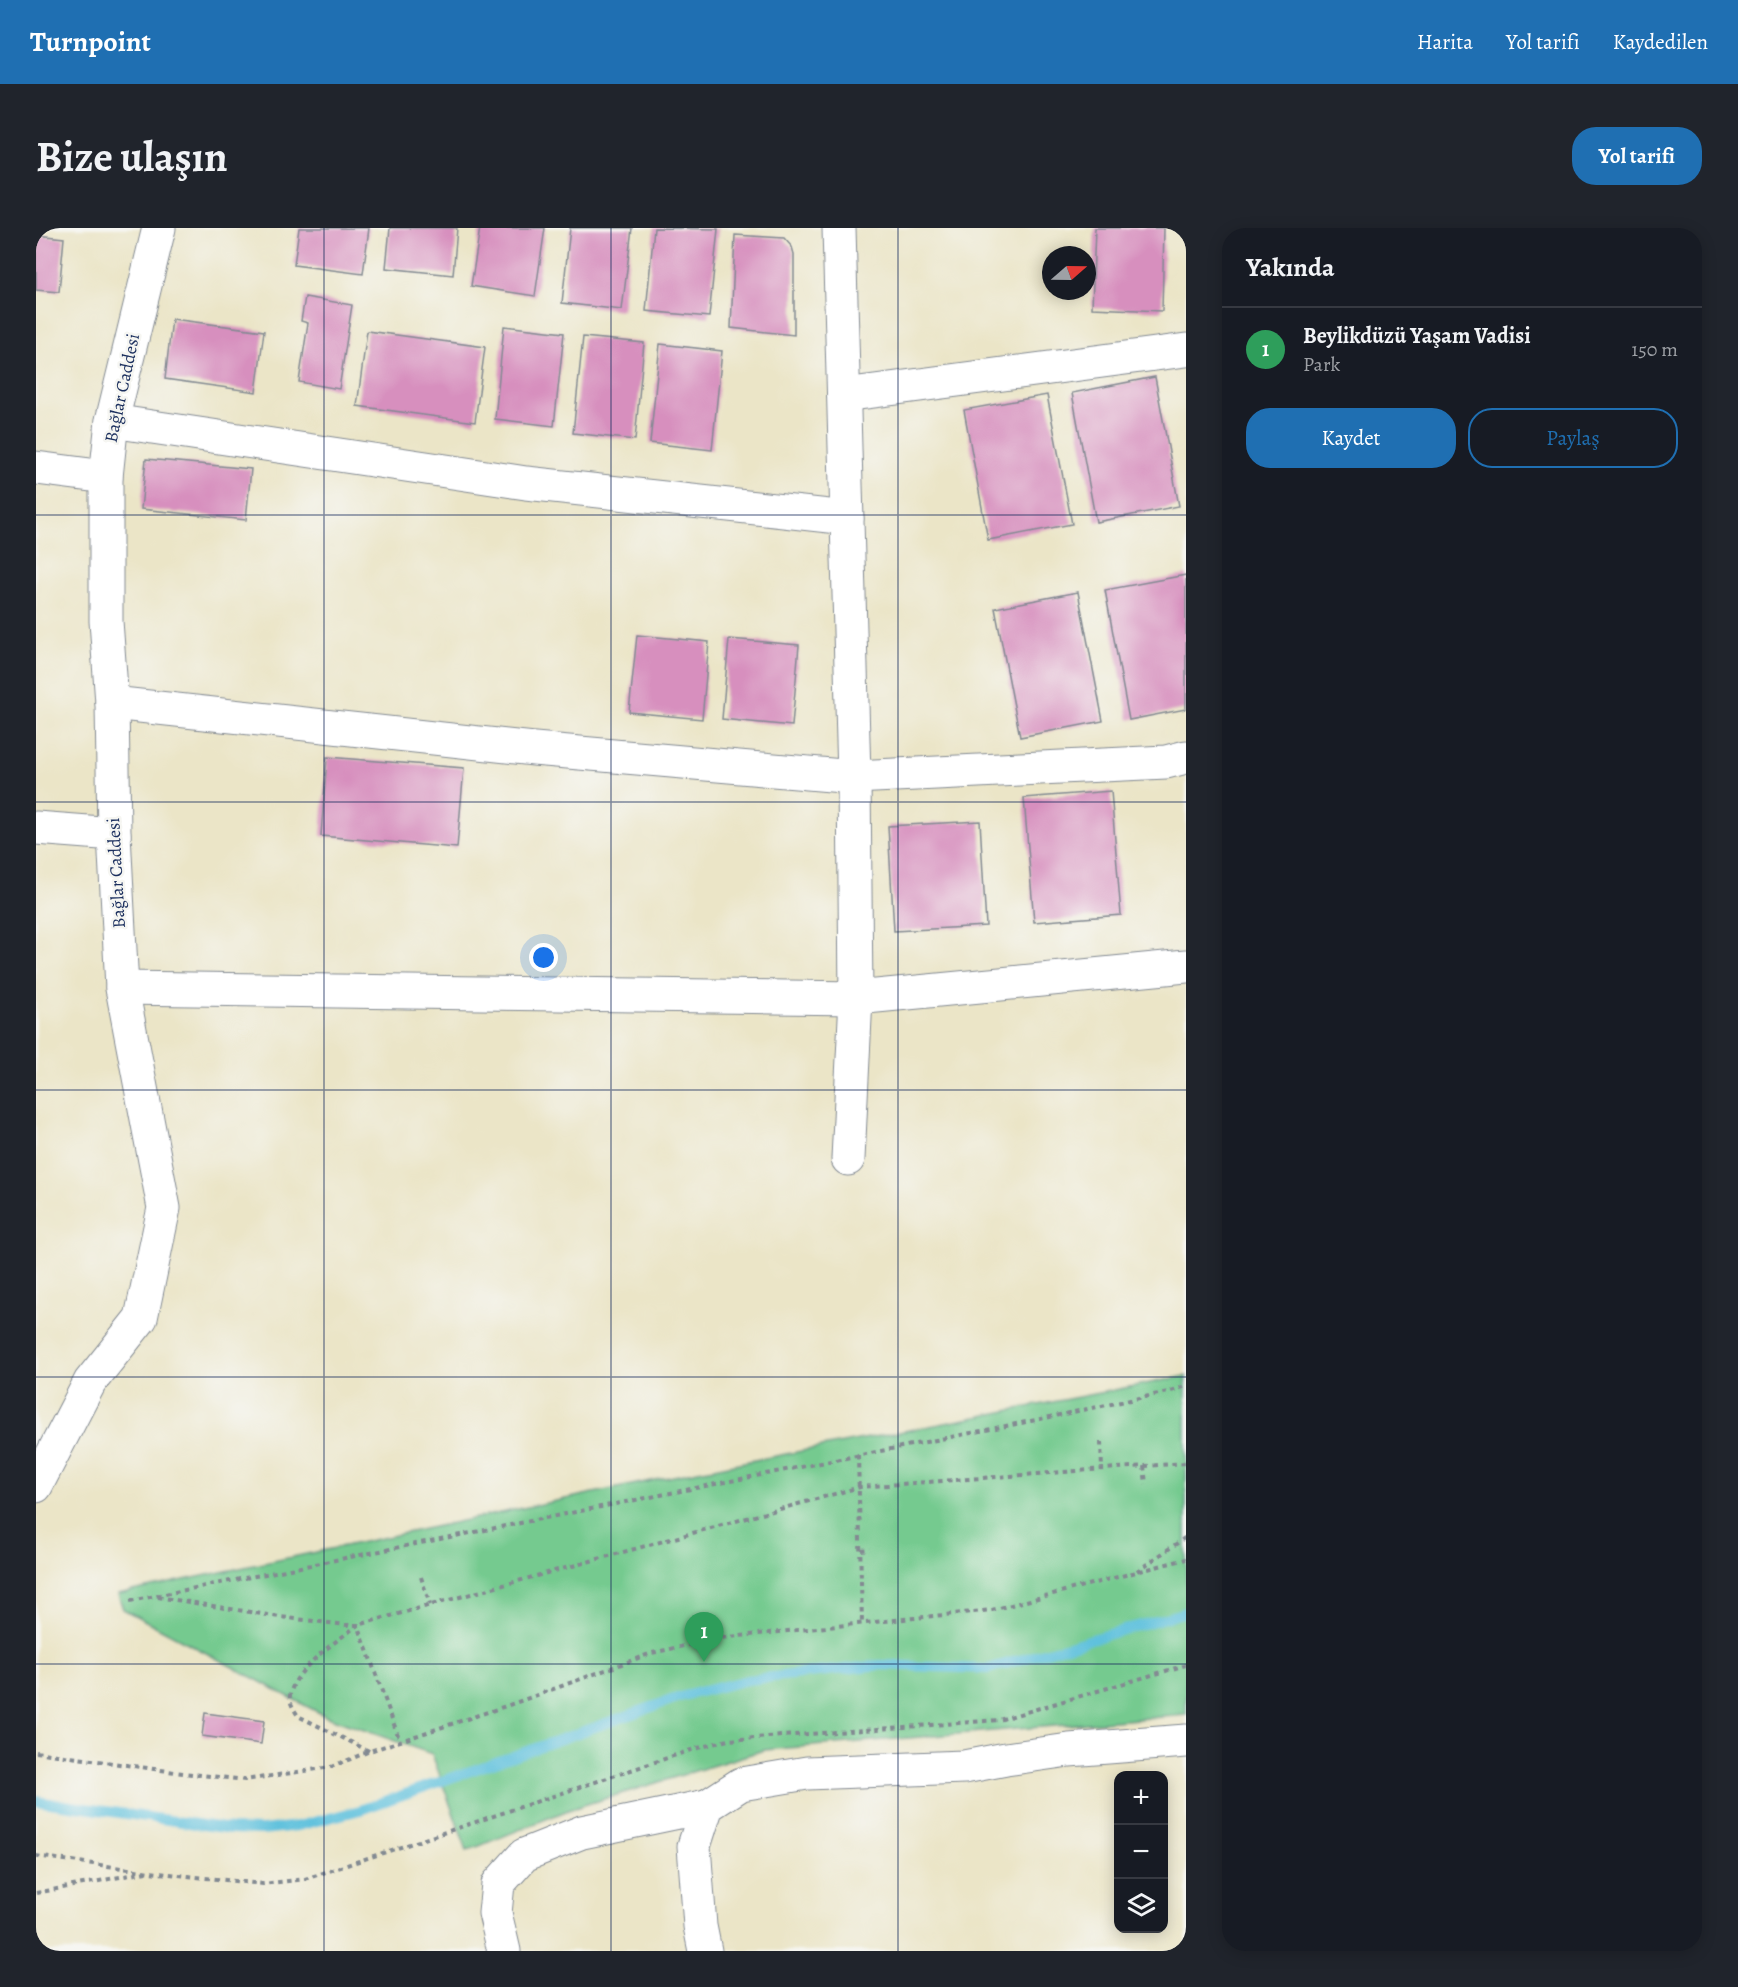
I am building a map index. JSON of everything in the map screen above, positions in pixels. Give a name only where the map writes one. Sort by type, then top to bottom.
[{"type":"street","name":"Bağlar Caddesi","points":[[36,1486],[90,1382],[141,1318],[164,1208],[122,988],[114,834],[112,703],[106,621],[106,477],[112,421],[159,228]]},
{"type":"street","points":[[839,228],[854,777],[856,998],[848,1159]]},
{"type":"street","points":[[844,395],[1186,350]]},
{"type":"street","points":[[112,421],[526,483],[847,518]]},
{"type":"street","points":[[36,468],[106,477]]},
{"type":"street","points":[[112,703],[534,749],[854,777],[1166,762],[1186,758]]},
{"type":"street","points":[[36,828],[114,834]]},
{"type":"street","points":[[122,988],[856,998],[1186,966]]},
{"type":"street","points":[[504,1951],[495,1913],[498,1884],[524,1855],[582,1832],[708,1806],[741,1784],[807,1773],[964,1767],[1069,1750],[1186,1741]]},
{"type":"street","points":[[705,1951],[700,1926],[694,1846],[708,1806]]},
{"type":"path","points":[[130,1601],[1031,1421],[1168,1392],[1186,1386]]},
{"type":"path","points":[[1101,1442],[1102,1469]]},
{"type":"path","points":[[858,1455],[862,1624]]},
{"type":"path","points":[[155,1596],[280,1617],[358,1625],[860,1487],[1186,1463]]},
{"type":"path","points":[[1144,1466],[1146,1484]]},
{"type":"path","points":[[1132,1574],[1186,1537]]},
{"type":"path","points":[[861,1550],[870,1549]]},
{"type":"path","points":[[36,1752],[245,1780],[331,1767],[370,1751],[515,1703],[652,1653],[720,1638],[992,1610],[1186,1559]]},
{"type":"path","points":[[422,1577],[430,1605]]},
{"type":"path","points":[[358,1625],[400,1741]]},
{"type":"path","points":[[358,1625],[310,1664],[296,1679],[290,1696],[291,1706],[298,1716],[370,1751]]},
{"type":"path","points":[[36,1856],[150,1872],[263,1884],[305,1879],[694,1749],[728,1740],[999,1720],[1186,1665]]},
{"type":"path","points":[[36,1893],[150,1872]]},
{"type":"green space","points":[[1186,1376],[1186,1715],[764,1750],[571,1809],[467,1851],[432,1754],[327,1717],[123,1609],[118,1594],[688,1473]]},
{"type":"building","points":[[299,228],[369,228],[363,274],[294,265]]},
{"type":"building","points":[[390,228],[457,228],[453,275],[386,268]]},
{"type":"building","points":[[480,228],[545,228],[535,296],[471,286]]},
{"type":"building","points":[[570,228],[632,228],[622,310],[562,303]]},
{"type":"building","points":[[654,228],[718,229],[709,317],[646,311]]},
{"type":"building","points":[[1095,228],[1164,228],[1162,311],[1092,308],[1092,300],[1096,300]]},
{"type":"building","points":[[36,235],[64,238],[59,292],[36,290]]},
{"type":"building","points":[[735,235],[784,238],[792,247],[794,254],[794,335],[731,328]]},
{"type":"building","points":[[305,297],[352,305],[339,389],[299,382],[308,323],[301,321]]},
{"type":"building","points":[[172,319],[264,331],[256,392],[165,379]]},
{"type":"building","points":[[504,326],[564,333],[554,426],[495,419]]},
{"type":"building","points":[[367,331],[485,347],[475,422],[357,406]]},
{"type":"building","points":[[583,337],[644,343],[635,440],[573,433]]},
{"type":"building","points":[[660,344],[722,351],[712,450],[650,443]]},
{"type":"building","points":[[1155,377],[1179,506],[1096,522],[1072,393]]},
{"type":"building","points":[[1047,395],[1072,524],[988,540],[964,410]]},
{"type":"building","points":[[146,459],[251,469],[246,520],[141,509]]},
{"type":"building","points":[[1186,575],[1186,709],[1129,720],[1105,590]]},
{"type":"building","points":[[1078,592],[1103,721],[1020,737],[995,608]]},
{"type":"building","points":[[637,635],[709,642],[702,719],[629,712]]},
{"type":"building","points":[[729,639],[799,645],[792,726],[722,719]]},
{"type":"building","points":[[327,757],[464,768],[457,848],[321,836]]},
{"type":"building","points":[[1111,791],[1121,915],[1034,922],[1024,798]]},
{"type":"building","points":[[980,821],[986,926],[894,931],[888,826]]},
{"type":"building","points":[[205,1713],[264,1721],[261,1744],[202,1736]]},
{"type":"waterway","points":[[36,1801],[231,1829],[262,1830],[298,1826],[360,1810],[680,1697],[747,1680],[880,1665],[988,1669],[1186,1612]]},
{"type":"place","name":"Beylikdüzü Yaşam Vadisi","points":[[704,1662]]}]
